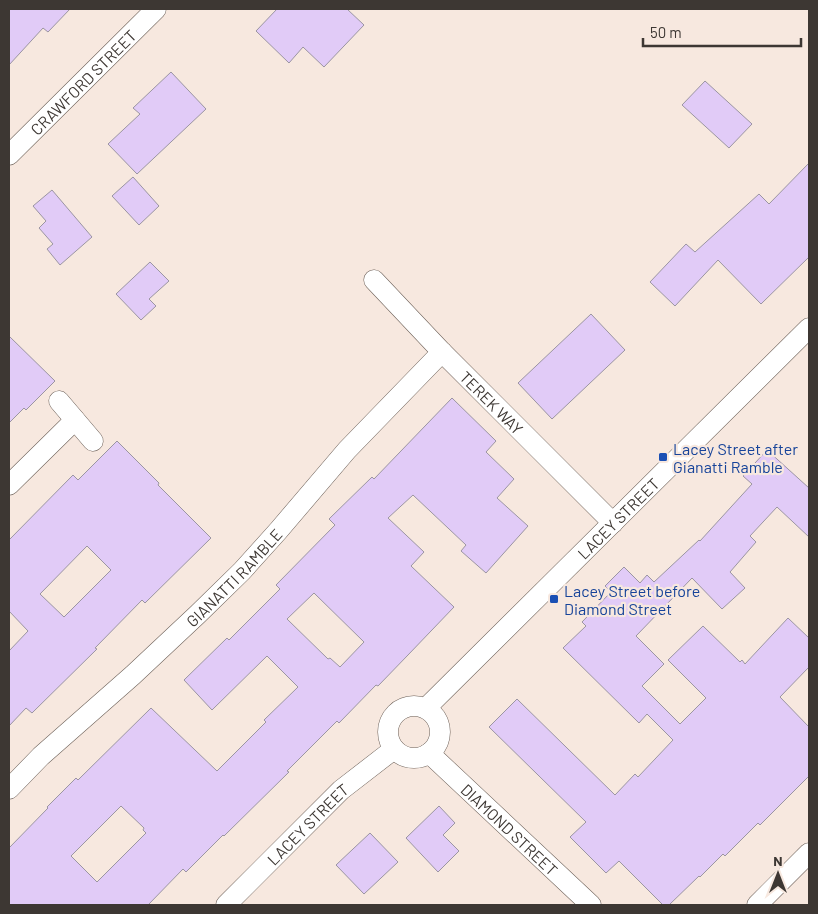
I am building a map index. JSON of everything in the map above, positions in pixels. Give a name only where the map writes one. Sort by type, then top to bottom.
[{"type":"street","name":"CRAWFORD STREET","points":[[9,155],[156,9]]},
{"type":"street","name":"TEREK WAY","points":[[374,280],[442,352],[613,523]]},
{"type":"street","name":"LACEY STREET","points":[[426,708],[809,328]]},
{"type":"street","name":"GIANATTI RAMBLE","points":[[9,789],[41,756],[147,661],[242,571],[348,450],[442,352]]},
{"type":"street","points":[[59,401],[93,441]]},
{"type":"street","points":[[9,485],[75,420]]},
{"type":"street","points":[[410,705],[426,708],[438,722],[440,736],[435,747],[429,753],[418,758],[403,756],[394,749],[387,734],[390,720],[398,710],[410,705]]},
{"type":"street","name":"LACEY STREET","points":[[226,905],[341,790],[394,749]]},
{"type":"street","name":"DIAMOND STREET","points":[[429,753],[591,905]]},
{"type":"street","points":[[757,905],[809,853]]},
{"type":"building","points":[[9,9],[70,9],[48,32],[43,28],[9,65]]},
{"type":"building","points":[[277,9],[347,9],[364,25],[324,67],[303,47],[289,63],[256,31]]},
{"type":"building","points":[[171,72],[206,109],[137,174],[108,144],[140,114],[133,108]]},
{"type":"building","points":[[705,81],[752,124],[729,148],[682,105]]},
{"type":"building","points":[[809,163],[809,257],[761,304],[718,260],[675,306],[650,282],[686,244],[695,252],[759,194],[769,204]]},
{"type":"building","points":[[133,177],[159,206],[139,225],[112,196]]},
{"type":"building","points":[[52,190],[92,237],[60,265],[47,249],[53,244],[39,228],[46,221],[33,206]]},
{"type":"building","points":[[150,262],[169,281],[149,299],[156,306],[141,320],[116,294]]},
{"type":"building","points":[[591,314],[625,350],[552,419],[518,383]]},
{"type":"building","points":[[9,336],[55,381],[26,410],[24,408],[9,423]]},
{"type":"building","points":[[452,398],[496,441],[486,452],[514,479],[497,498],[528,526],[486,573],[461,551],[466,545],[413,495],[388,518],[424,552],[411,566],[454,607],[378,686],[376,685],[339,723],[337,721],[287,771],[289,772],[224,836],[186,872],[183,869],[148,905],[9,905],[9,848],[76,778],[78,780],[151,708],[217,771],[266,722],[264,720],[298,687],[267,656],[212,710],[184,680],[227,638],[229,640],[280,589],[276,585],[335,525],[329,519],[372,477],[374,479]],"holes":[[[314,593],[364,642],[340,667],[330,658],[328,659],[287,619]],[[121,806],[144,828],[143,830],[146,833],[97,882],[71,856]]]},
{"type":"building","points":[[117,441],[211,538],[145,603],[142,600],[95,648],[97,649],[32,713],[26,708],[9,726],[9,651],[28,631],[9,611],[9,540],[73,475],[78,480]],"holes":[[[87,546],[111,570],[64,617],[40,594]]]},
{"type":"building","points":[[767,450],[809,488],[809,537],[777,507],[750,536],[756,542],[730,572],[745,588],[722,609],[692,578],[636,636],[664,664],[642,686],[680,724],[706,698],[668,660],[703,626],[740,662],[742,660],[745,664],[788,618],[809,638],[809,667],[780,697],[809,727],[809,776],[760,825],[758,823],[725,856],[723,854],[669,905],[663,905],[619,861],[606,873],[570,837],[586,822],[489,727],[517,699],[615,795],[635,774],[638,777],[673,740],[647,714],[639,723],[563,648],[586,626],[582,622],[611,592],[605,586],[624,567],[640,583],[647,575],[654,582],[700,541],[752,484],[743,476]]},
{"type":"building","points":[[439,806],[455,823],[443,835],[459,851],[438,872],[406,838]]},
{"type":"building","points":[[370,833],[398,862],[364,894],[336,865]]},
{"type":"place","name":"Lacey Street after Gianatti Ramble","points":[[663,457]]},
{"type":"place","name":"Lacey Street before Diamond Street","points":[[554,599]]}]
